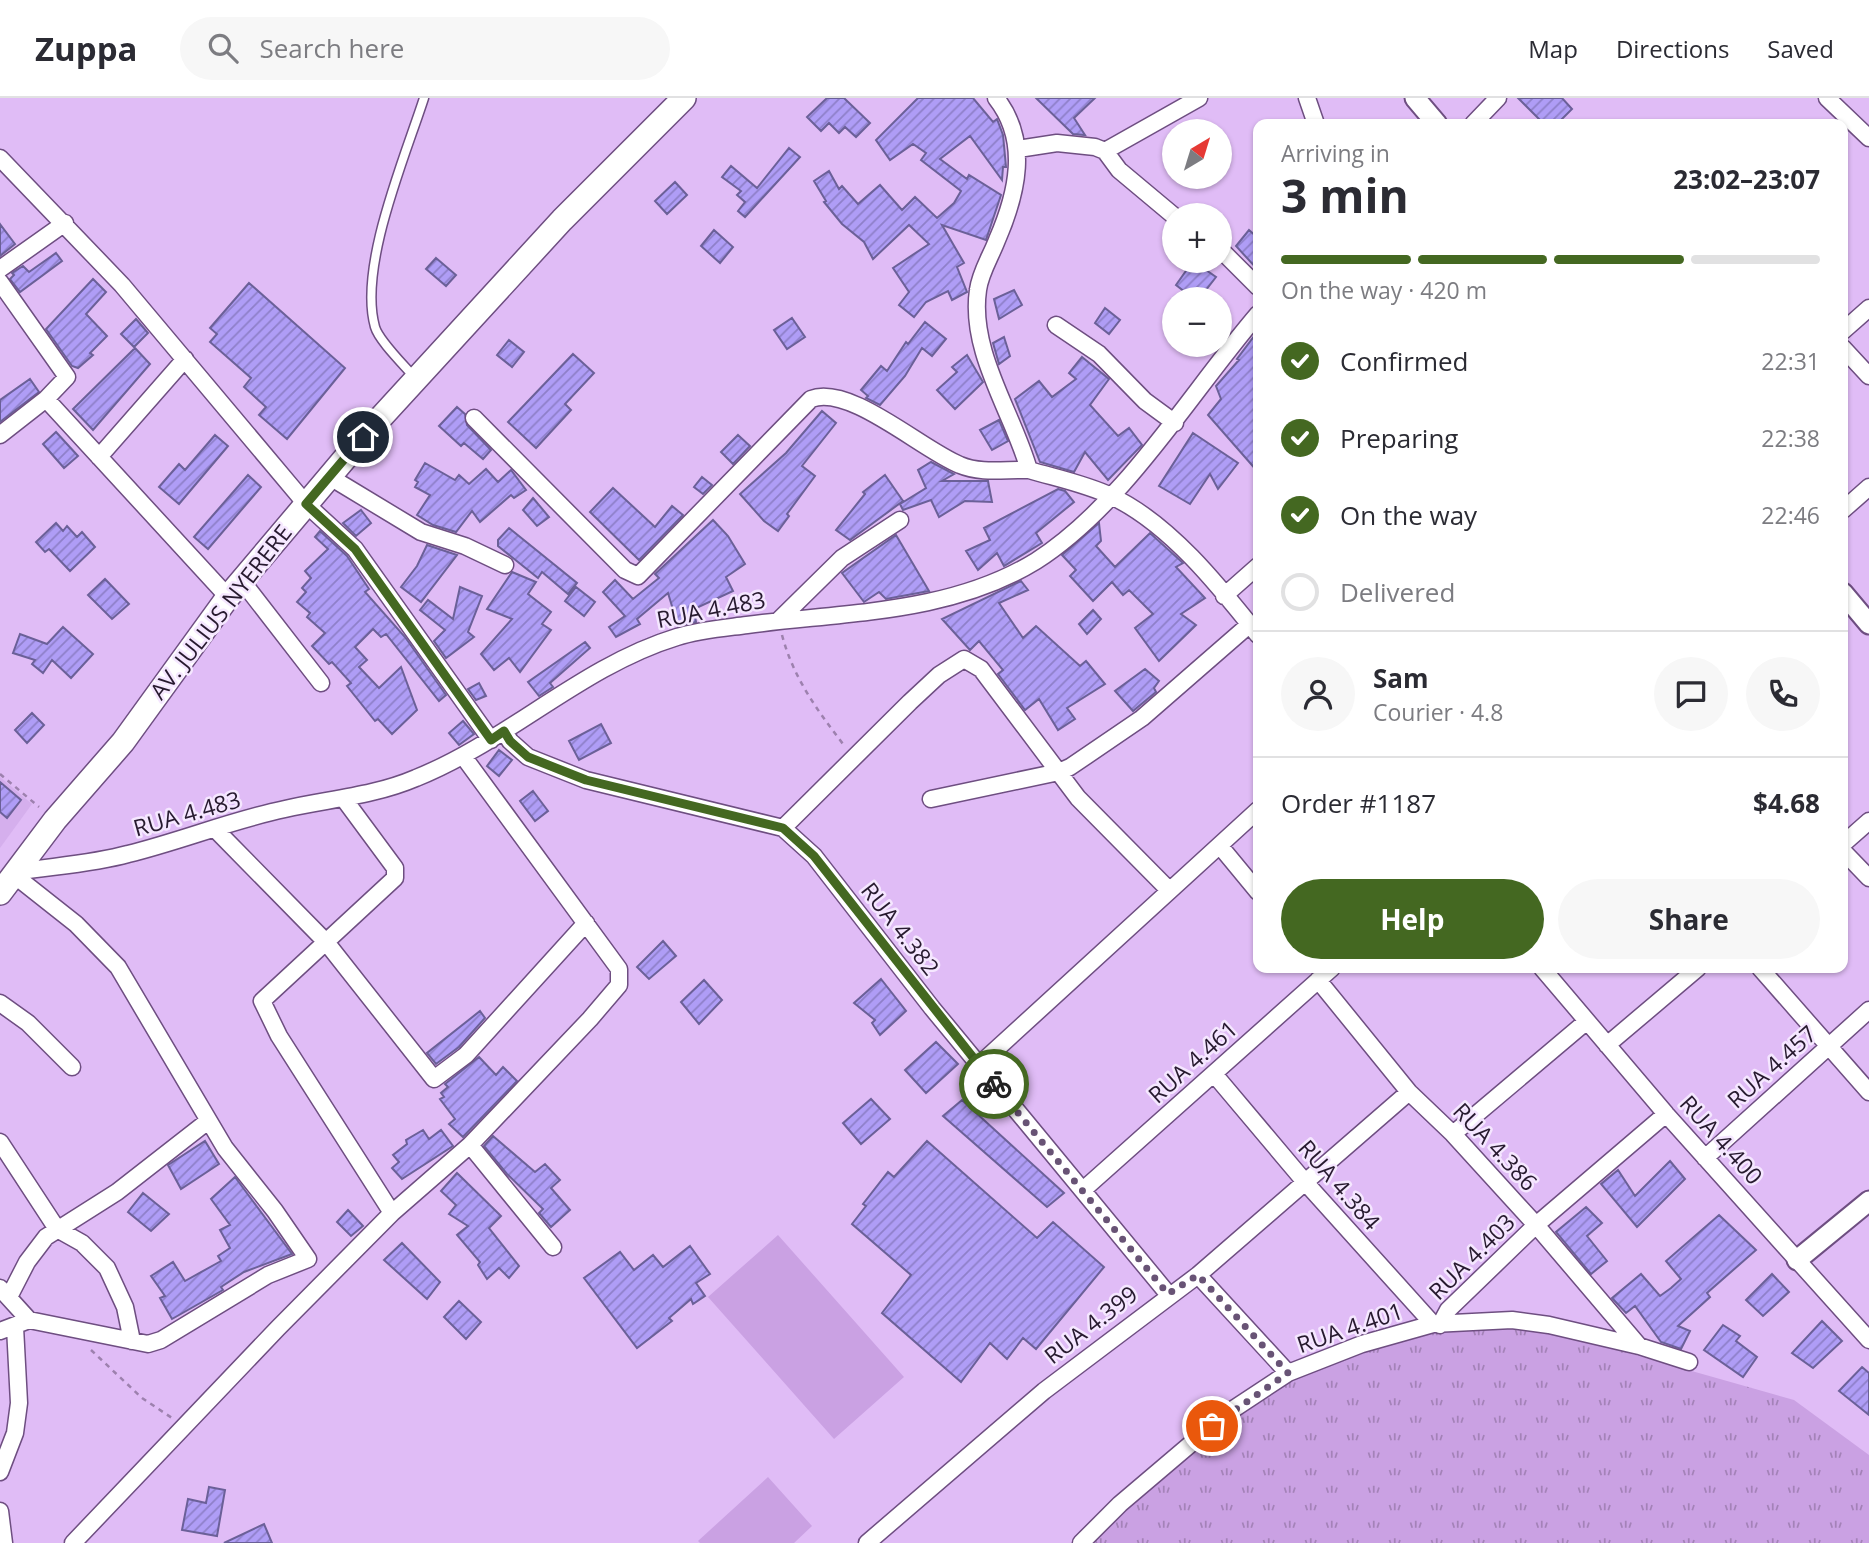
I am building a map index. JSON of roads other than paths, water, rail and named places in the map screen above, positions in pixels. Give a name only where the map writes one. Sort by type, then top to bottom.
[{"type":"main road","name":"AV. JULIUS NYERERE","points":[[10,880],[55,820],[122,742],[235,589],[306,504],[415,378],[562,220],[684,98]]},
{"type":"street","points":[[996,98],[1010,122],[1018,149],[1017,176],[1012,201],[978,291],[983,349],[1021,442],[1029,470]]},
{"type":"street","points":[[1105,151],[1199,98]]},
{"type":"street","points":[[1307,98],[1314,119]]},
{"type":"street","points":[[1415,98],[1433,119]]},
{"type":"street","points":[[1478,119],[1497,98]]},
{"type":"street","points":[[1826,98],[1869,138]]},
{"type":"street","points":[[1018,149],[1057,143],[1082,144],[1105,151],[1119,170],[1162,206]]},
{"type":"street","name":"RUA 4.382","points":[[0,158],[65,223],[185,359],[306,504],[355,549],[498,735],[510,741],[528,757],[586,780],[783,828],[814,856],[979,1065],[1168,1294]]},
{"type":"street","points":[[0,269],[65,223]]},
{"type":"street","points":[[1232,261],[1253,282]]},
{"type":"street","points":[[0,282],[66,375],[46,399],[0,435]]},
{"type":"street","points":[[1848,327],[1869,308]]},
{"type":"street","name":"RUA 4.483","points":[[10,880],[124,856],[284,809],[344,799],[415,779],[463,756],[621,657],[649,645],[683,635],[778,621],[890,610],[982,586],[1048,552],[1110,495],[1175,423],[1253,321]]},
{"type":"street","points":[[1056,325],[1099,354],[1145,401],[1175,423]]},
{"type":"street","points":[[1848,353],[1869,376]]},
{"type":"street","points":[[99,457],[185,359]]},
{"type":"street","points":[[474,418],[625,569],[638,576],[811,399],[818,396],[835,397],[866,411],[961,466],[1029,470],[1110,495],[1167,534],[1253,629]]},
{"type":"street","points":[[46,399],[99,457],[235,589],[321,683]]},
{"type":"street","points":[[330,477],[421,532],[465,546],[505,565]]},
{"type":"street","points":[[1848,506],[1869,487]]},
{"type":"street","points":[[778,621],[842,558],[900,520]]},
{"type":"street","points":[[1224,596],[1253,570]]},
{"type":"street","points":[[1848,599],[1869,624]]},
{"type":"street","points":[[931,799],[1059,772],[1142,718],[1253,631]]},
{"type":"street","points":[[783,828],[939,675],[964,659],[981,669],[1078,798],[1168,890]]},
{"type":"street","points":[[73,1543],[183,1425],[392,1213],[470,1145],[619,985],[619,969],[463,756]]},
{"type":"street","points":[[344,799],[396,873],[386,888],[267,992],[262,1001],[359,1166],[392,1213]]},
{"type":"street","points":[[979,1065],[1253,815]]},
{"type":"street","points":[[1848,840],[1869,821]]},
{"type":"street","points":[[215,830],[326,942],[433,1079],[466,1055],[586,923]]},
{"type":"street","points":[[1220,846],[1253,886]]},
{"type":"street","points":[[1848,856],[1869,878]]},
{"type":"street","points":[[10,880],[76,924],[118,967],[208,1121],[308,1259],[268,1275],[161,1340],[148,1343],[15,1326]]},
{"type":"street","name":"RUA 4.461","points":[[1083,1190],[1323,973]]},
{"type":"street","name":"RUA 4.386","points":[[1325,973],[1409,1092],[1453,1134],[1536,1225],[1639,1346]]},
{"type":"street","name":"RUA 4.400","points":[[1546,973],[1666,1114],[1869,1340]]},
{"type":"street","points":[[1607,1045],[1692,973]]},
{"type":"street","points":[[1764,973],[1869,1092]]},
{"type":"street","points":[[0,1003],[28,1023],[72,1067]]},
{"type":"street","name":"RUA 4.457","points":[[1705,1158],[1869,1010]]},
{"type":"street","points":[[1453,1134],[1587,1021]]},
{"type":"street","name":"RUA 4.384","points":[[1214,1074],[1304,1182],[1437,1325]]},
{"type":"street","name":"RUA 4.399","points":[[867,1543],[1044,1391],[1168,1294],[1198,1275],[1409,1092]]},
{"type":"street","name":"RUA 4.403","points":[[1437,1325],[1448,1310],[1536,1225],[1666,1114]]},
{"type":"street","points":[[0,1472],[15,1433],[19,1403],[15,1326],[4,1293],[40,1244],[57,1229],[117,1192],[208,1121]]},
{"type":"street","points":[[0,1142],[57,1229],[82,1243],[107,1268],[125,1307],[132,1341]]},
{"type":"street","points":[[470,1145],[553,1247]]},
{"type":"street","points":[[1797,1260],[1869,1201]]},
{"type":"street","points":[[1198,1275],[1288,1373]]},
{"type":"street","name":"RUA 4.401","points":[[1081,1543],[1120,1504],[1226,1414],[1288,1373],[1362,1344],[1437,1325],[1532,1321],[1639,1346],[1689,1362]]},
{"type":"street","points":[[0,1511],[4,1543]]},
{"type":"lane","points":[[415,378],[376,329],[371,282],[390,204],[424,98]]}]
